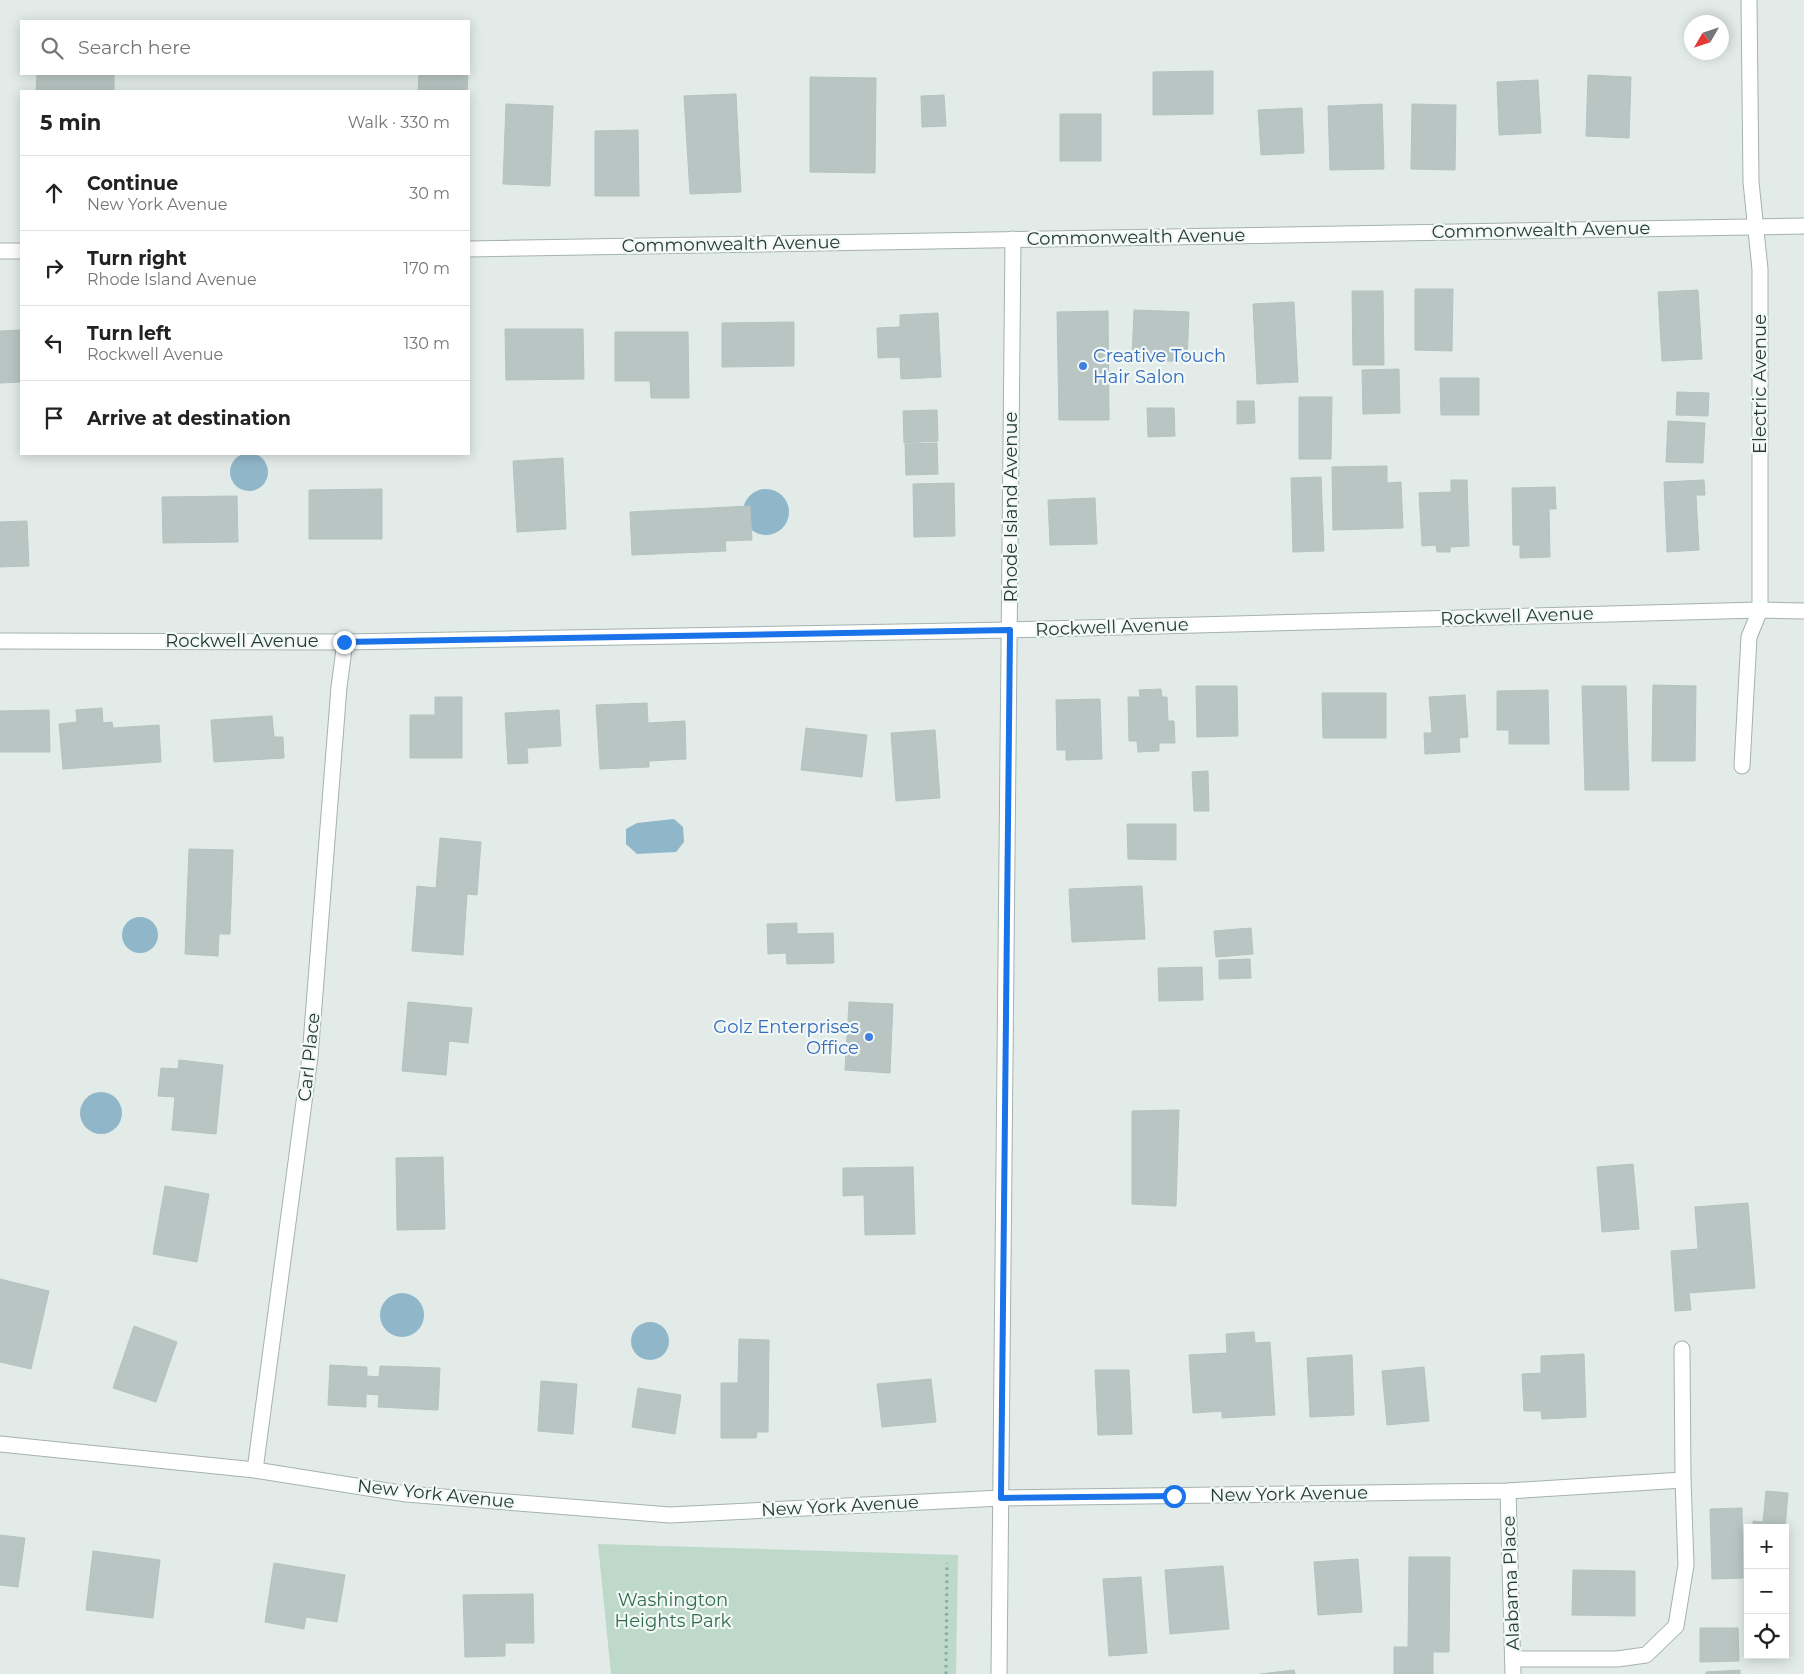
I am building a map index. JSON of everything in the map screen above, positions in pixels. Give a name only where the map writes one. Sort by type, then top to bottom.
[{"type":"street","name":"Electric Avenue","points":[[1742,766],[1750,637],[1760,610],[1760,269],[1751,182],[1749,0]]},
{"type":"street","name":"Commonwealth Avenue","points":[[470,249],[1804,226]]},
{"type":"street","name":"Rhode Island Avenue","points":[[999,1674],[1013,239]]},
{"type":"street","points":[[0,251],[20,251]]},
{"type":"street","name":"Rockwell Avenue","points":[[0,640],[344,642],[1010,630],[1804,610]]},
{"type":"street","name":"Carl Place","points":[[255,1470],[310,1057],[344,642]]},
{"type":"street","points":[[1513,1667],[1617,1660],[1646,1655],[1676,1626],[1686,1565],[1682,1349]]},
{"type":"street","name":"New York Avenue","points":[[0,1444],[255,1470],[406,1494],[670,1515],[1001,1498],[1508,1491],[1683,1480]]},
{"type":"street","name":"Alabama Place","points":[[1508,1491],[1513,1667]]},
{"type":"path","points":[[946,1674],[947,1563]]},
{"type":"green space","name":"Washington Heights Park","points":[[598,1544],[958,1555],[956,1674],[611,1674]]},
{"type":"water","points":[[242,455],[256,455],[266,465],[268,472],[266,479],[256,489],[249,491],[242,489],[232,479],[230,472],[232,465]]},
{"type":"water","points":[[766,489],[779,493],[785,499],[789,512],[785,525],[779,531],[766,535],[753,531],[747,525],[743,512],[747,499],[753,493]]},
{"type":"water","points":[[674,819],[683,827],[684,842],[676,852],[637,854],[626,844],[626,829],[637,823]]},
{"type":"water","points":[[140,917],[147,918],[153,922],[157,928],[157,942],[153,948],[147,952],[140,953],[133,952],[127,948],[123,942],[122,935],[123,928],[127,922],[133,918]]},
{"type":"water","points":[[101,1092],[116,1098],[122,1113],[116,1128],[101,1134],[86,1128],[80,1113],[86,1098]]},
{"type":"water","points":[[402,1293],[414,1297],[420,1303],[424,1315],[420,1327],[414,1333],[402,1337],[390,1333],[384,1327],[380,1315],[384,1303],[390,1297]]},
{"type":"water","points":[[650,1322],[664,1327],[669,1341],[664,1355],[650,1360],[636,1355],[631,1341],[636,1327]]},
{"type":"building","points":[[1213,71],[1213,114],[1153,115],[1153,72]]},
{"type":"building","points":[[37,75],[114,75],[114,90],[36,90]]},
{"type":"building","points":[[419,75],[468,75],[467,90],[418,90]]},
{"type":"building","points":[[1588,75],[1631,77],[1629,138],[1586,136]]},
{"type":"building","points":[[810,77],[876,78],[875,173],[810,172]]},
{"type":"building","points":[[1538,80],[1541,133],[1499,135],[1497,82]]},
{"type":"building","points":[[736,94],[741,192],[690,194],[684,96]]},
{"type":"building","points":[[944,95],[946,126],[922,127],[921,96]]},
{"type":"building","points":[[506,104],[553,106],[550,186],[503,184]]},
{"type":"building","points":[[1382,104],[1384,169],[1330,170],[1328,106]]},
{"type":"building","points":[[1412,104],[1456,105],[1455,170],[1411,169]]},
{"type":"building","points":[[1302,108],[1304,153],[1261,155],[1258,110]]},
{"type":"building","points":[[1060,114],[1101,114],[1101,161],[1060,161]]},
{"type":"building","points":[[638,130],[639,196],[595,196],[595,131]]},
{"type":"building","points":[[1415,289],[1453,289],[1452,351],[1415,350]]},
{"type":"building","points":[[1698,290],[1702,359],[1662,361],[1658,292]]},
{"type":"building","points":[[1352,291],[1383,291],[1384,365],[1353,365]]},
{"type":"building","points":[[1294,302],[1298,382],[1257,384],[1253,304]]},
{"type":"building","points":[[1134,310],[1189,312],[1187,362],[1132,359]]},
{"type":"building","name":"Creative Touch Hair Salon","points":[[1108,311],[1109,420],[1059,420],[1057,312]]},
{"type":"building","points":[[938,313],[941,377],[901,379],[900,357],[878,358],[877,328],[900,327],[900,315]]},
{"type":"building","points":[[794,322],[794,366],[722,367],[722,323]]},
{"type":"building","points":[[505,329],[583,329],[584,379],[506,380]]},
{"type":"building","points":[[20,330],[20,382],[0,383],[0,331]]},
{"type":"building","points":[[615,332],[688,332],[689,398],[651,398],[650,381],[615,381]]},
{"type":"building","points":[[1399,369],[1400,413],[1363,414],[1362,370]]},
{"type":"building","points":[[1440,378],[1479,378],[1479,415],[1441,415]]},
{"type":"building","points":[[1677,392],[1709,393],[1708,416],[1676,415]]},
{"type":"building","points":[[1299,397],[1332,397],[1331,459],[1299,459]]},
{"type":"building","points":[[1237,401],[1254,401],[1255,423],[1237,424]]},
{"type":"building","points":[[1147,408],[1174,408],[1175,436],[1148,437]]},
{"type":"building","points":[[937,410],[938,441],[904,443],[903,411]]},
{"type":"building","points":[[1668,421],[1705,423],[1703,463],[1666,462]]},
{"type":"building","points":[[937,443],[938,474],[906,475],[905,444]]},
{"type":"building","points":[[563,458],[566,529],[517,532],[513,461]]},
{"type":"building","points":[[1387,466],[1387,483],[1401,482],[1403,528],[1333,530],[1332,467]]},
{"type":"building","points":[[1321,477],[1324,551],[1293,552],[1291,478]]},
{"type":"building","points":[[1451,480],[1467,480],[1469,546],[1450,547],[1450,552],[1437,552],[1436,545],[1422,546],[1419,493],[1451,492]]},
{"type":"building","points":[[1704,480],[1705,495],[1696,495],[1699,550],[1667,552],[1664,482]]},
{"type":"building","points":[[954,483],[955,536],[914,537],[913,484]]},
{"type":"building","points":[[1555,487],[1556,509],[1549,509],[1550,557],[1520,558],[1520,545],[1513,545],[1512,488]]},
{"type":"building","points":[[382,489],[382,539],[309,539],[309,490]]},
{"type":"building","points":[[237,496],[238,542],[163,543],[162,497]]},
{"type":"building","points":[[1095,498],[1097,544],[1050,545],[1048,500]]},
{"type":"building","points":[[750,506],[752,540],[725,541],[726,551],[632,555],[630,512]]},
{"type":"building","points":[[27,521],[29,566],[0,567],[0,522]]},
{"type":"building","points":[[1653,685],[1696,686],[1695,761],[1652,761]]},
{"type":"building","points":[[1196,686],[1237,686],[1238,736],[1197,737]]},
{"type":"building","points":[[1582,686],[1626,686],[1629,790],[1585,790]]},
{"type":"building","points":[[1161,689],[1162,697],[1167,697],[1168,721],[1174,721],[1175,743],[1159,743],[1159,751],[1138,752],[1137,741],[1129,741],[1128,697],[1140,697],[1139,690]]},
{"type":"building","points":[[1548,690],[1549,744],[1509,744],[1509,730],[1497,730],[1497,691]]},
{"type":"building","points":[[1322,693],[1386,693],[1386,738],[1323,738]]},
{"type":"building","points":[[1465,695],[1468,737],[1459,738],[1460,752],[1425,754],[1424,733],[1432,733],[1429,697]]},
{"type":"building","points":[[435,697],[462,697],[462,758],[410,758],[410,715],[435,715]]},
{"type":"building","points":[[1100,699],[1102,759],[1066,760],[1066,750],[1057,750],[1056,700]]},
{"type":"building","points":[[647,703],[648,723],[685,721],[686,759],[649,761],[649,767],[600,769],[596,705]]},
{"type":"building","points":[[102,708],[103,723],[112,722],[113,728],[159,725],[161,762],[63,769],[59,724],[77,722],[76,710]]},
{"type":"building","points":[[49,710],[50,752],[0,752],[0,711]]},
{"type":"building","points":[[559,710],[561,746],[527,748],[528,763],[508,764],[505,713]]},
{"type":"building","points":[[272,716],[274,737],[283,737],[284,758],[214,762],[211,720]]},
{"type":"building","points":[[806,728],[867,735],[862,777],[801,770]]},
{"type":"building","points":[[935,730],[940,798],[896,801],[891,733]]},
{"type":"building","points":[[1208,771],[1209,811],[1194,811],[1192,772]]},
{"type":"building","points":[[1127,824],[1176,824],[1176,860],[1128,859]]},
{"type":"building","points":[[440,838],[481,842],[477,895],[467,894],[463,955],[412,951],[417,886],[436,888]]},
{"type":"building","points":[[189,849],[233,850],[230,934],[219,934],[218,956],[185,954]]},
{"type":"building","points":[[1142,886],[1145,939],[1072,942],[1069,889]]},
{"type":"building","points":[[797,923],[797,934],[833,933],[834,963],[787,964],[786,953],[768,954],[767,924]]},
{"type":"building","points":[[1251,928],[1253,954],[1216,957],[1214,931]]},
{"type":"building","points":[[1250,959],[1251,978],[1219,979],[1219,960]]},
{"type":"building","points":[[1202,967],[1203,1000],[1159,1001],[1158,968]]},
{"type":"building","points":[[408,1002],[472,1008],[468,1043],[449,1041],[446,1075],[402,1071]]},
{"type":"building","name":"Golz Enterprises Office","points":[[849,1002],[893,1004],[890,1073],[845,1070]]},
{"type":"building","points":[[179,1060],[223,1065],[216,1134],[172,1130],[175,1097],[158,1096],[161,1068],[178,1069]]},
{"type":"building","points":[[1179,1110],[1176,1206],[1132,1204],[1132,1111]]},
{"type":"building","points":[[443,1157],[445,1229],[397,1230],[396,1158]]},
{"type":"building","points":[[1633,1164],[1639,1229],[1602,1232],[1597,1167]]},
{"type":"building","points":[[913,1167],[915,1234],[865,1235],[864,1195],[843,1196],[843,1168]]},
{"type":"building","points":[[165,1186],[209,1194],[197,1262],[153,1254]]},
{"type":"building","points":[[1748,1203],[1755,1288],[1689,1293],[1691,1310],[1675,1311],[1671,1251],[1698,1249],[1695,1207]]},
{"type":"building","points":[[0,1279],[49,1291],[31,1369],[0,1362]]},
{"type":"building","points":[[134,1326],[177,1342],[156,1402],[113,1388]]},
{"type":"building","points":[[1254,1332],[1255,1343],[1270,1342],[1275,1415],[1222,1418],[1222,1411],[1193,1413],[1189,1355],[1227,1353],[1226,1334]]},
{"type":"building","points":[[739,1339],[769,1340],[768,1432],[757,1432],[756,1438],[721,1438],[721,1383],[738,1383]]},
{"type":"building","points":[[1584,1354],[1586,1417],[1542,1419],[1541,1411],[1524,1411],[1522,1374],[1541,1373],[1541,1356]]},
{"type":"building","points":[[1352,1355],[1354,1415],[1310,1417],[1307,1358]]},
{"type":"building","points":[[330,1365],[367,1367],[367,1376],[379,1377],[380,1366],[440,1368],[438,1410],[378,1407],[379,1395],[366,1394],[366,1407],[328,1405]]},
{"type":"building","points":[[1424,1367],[1429,1421],[1387,1425],[1382,1371]]},
{"type":"building","points":[[1095,1370],[1129,1370],[1132,1434],[1098,1435]]},
{"type":"building","points":[[931,1379],[936,1422],[882,1427],[877,1384]]},
{"type":"building","points":[[541,1381],[577,1384],[573,1434],[538,1431]]},
{"type":"building","points":[[638,1388],[681,1395],[675,1434],[632,1427]]},
{"type":"building","points":[[1766,1491],[1788,1493],[1785,1524],[1753,1524],[1753,1521],[1763,1522]]},
{"type":"building","points":[[1742,1508],[1743,1578],[1712,1579],[1710,1509]]},
{"type":"building","points":[[0,1535],[25,1538],[18,1587],[0,1585]]},
{"type":"building","points":[[93,1551],[160,1560],[153,1618],[86,1610]]},
{"type":"building","points":[[1409,1557],[1450,1557],[1449,1652],[1433,1652],[1433,1674],[1394,1674],[1394,1647],[1408,1647]]},
{"type":"building","points":[[1358,1559],[1362,1612],[1318,1615],[1314,1562]]},
{"type":"building","points":[[274,1563],[345,1575],[337,1622],[306,1617],[304,1629],[265,1622]]},
{"type":"building","points":[[1223,1566],[1229,1629],[1170,1634],[1165,1570]]},
{"type":"building","points":[[1573,1570],[1635,1571],[1635,1616],[1572,1615]]},
{"type":"building","points":[[1141,1577],[1147,1653],[1109,1656],[1103,1579]]},
{"type":"building","points":[[533,1594],[534,1643],[505,1643],[505,1656],[465,1657],[463,1595]]},
{"type":"building","points":[[1700,1628],[1738,1628],[1739,1661],[1700,1662]]},
{"type":"building","points":[[1294,1670],[1295,1674],[1260,1674]]},
{"type":"building","points":[[1740,1670],[1740,1674],[1706,1674],[1706,1672]]},
{"type":"place","name":"Creative Touch Hair Salon","points":[[1083,366]]},
{"type":"place","name":"Golz Enterprises Office","points":[[869,1037]]},
{"type":"route","points":[[344,642],[1010,630],[1001,1498],[1174,1496]]}]
